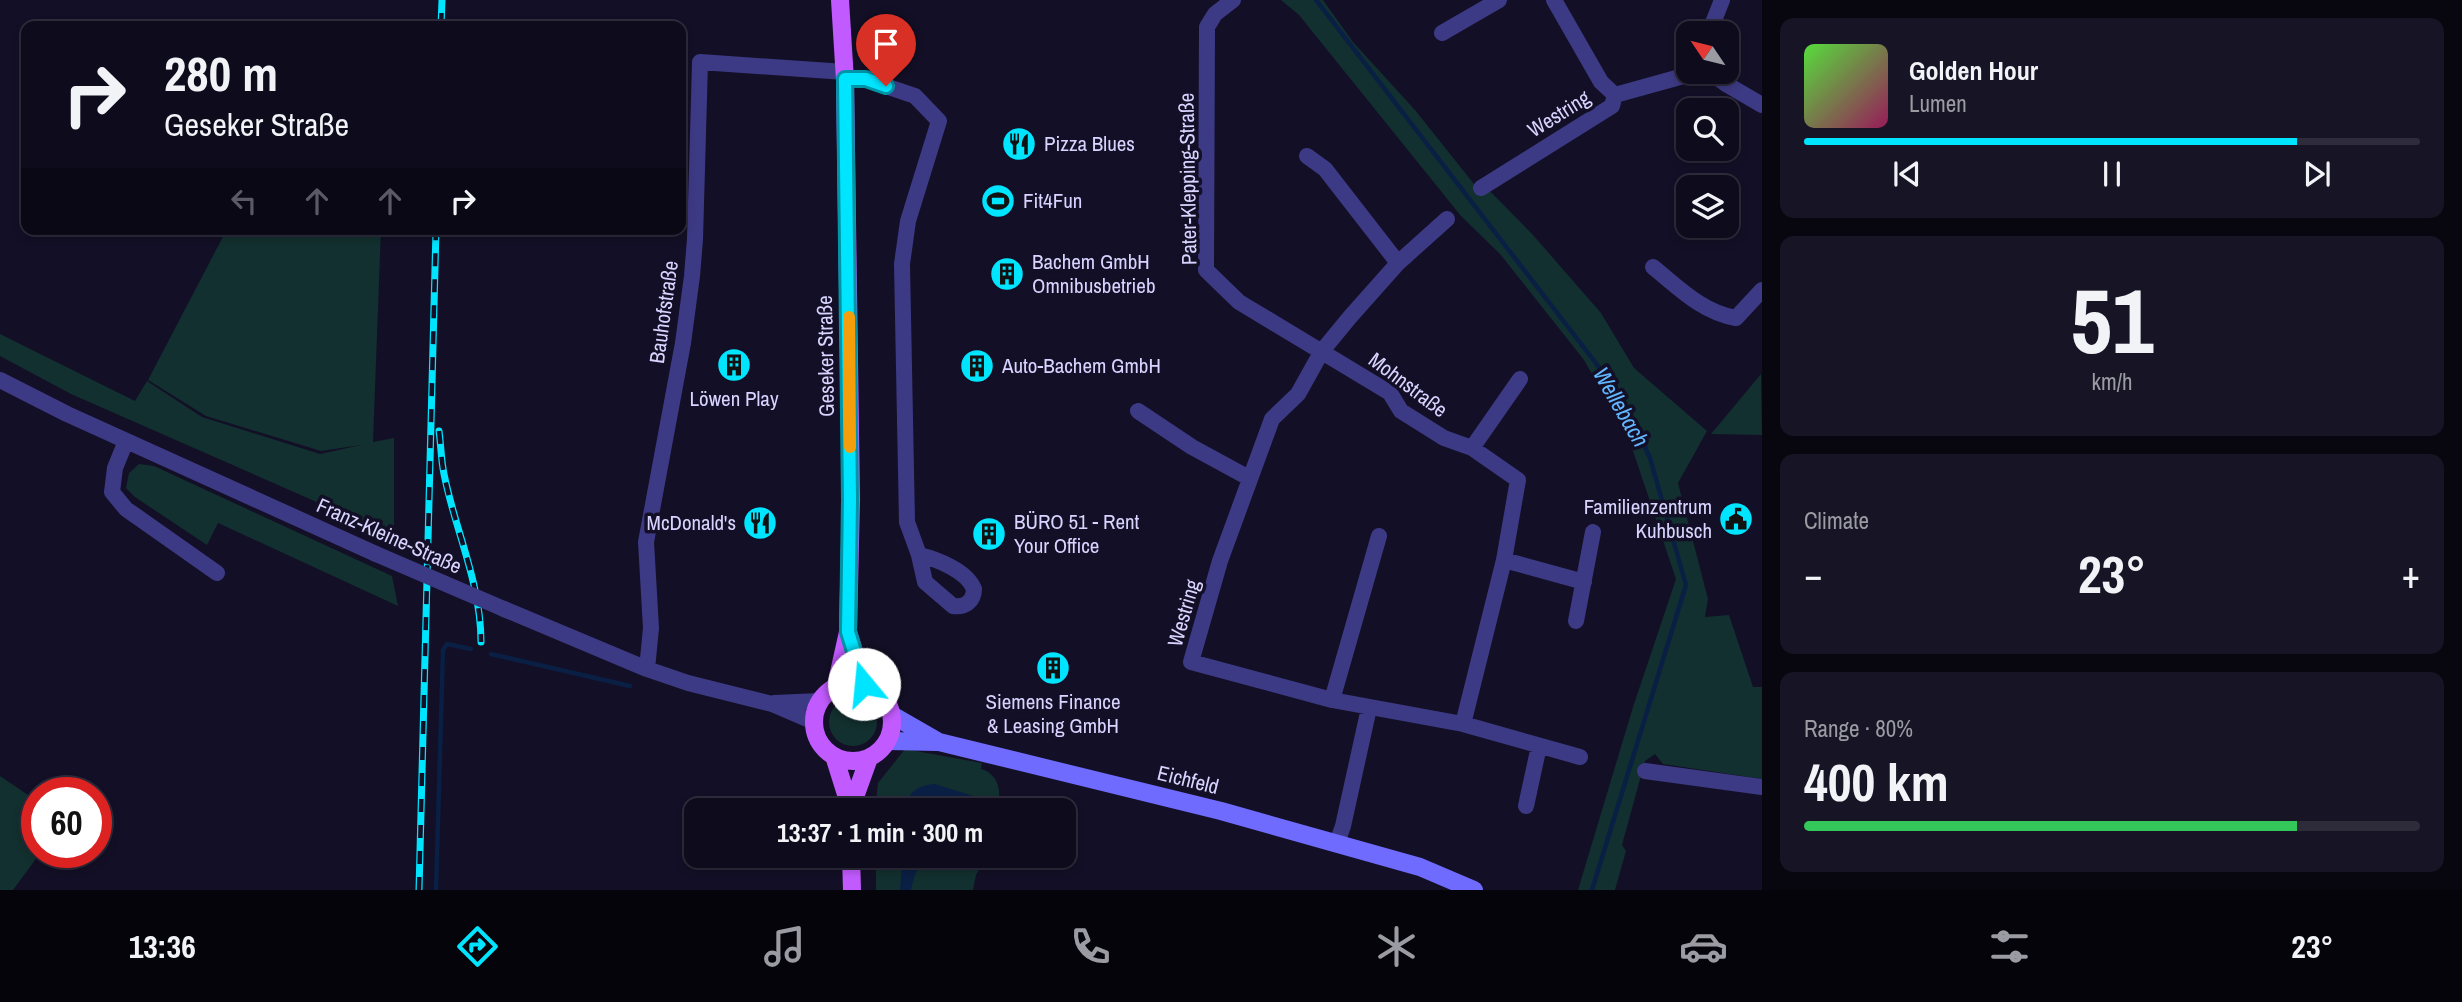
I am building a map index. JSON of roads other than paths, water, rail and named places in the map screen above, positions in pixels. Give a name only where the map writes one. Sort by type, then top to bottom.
[{"type":"main road","name":"Geseker Straße","points":[[836,687],[848,632],[850,491],[845,76],[840,0]]},
{"type":"main road","name":"Geseker Straße","points":[[848,632],[864,684]]},
{"type":"main road","points":[[845,683],[864,684],[879,692],[887,702],[892,715],[892,729],[888,741],[879,752],[869,758],[849,761],[834,756],[820,744],[814,722],[820,701],[836,687],[845,683]]},
{"type":"main road","name":"Eichfeld","points":[[892,715],[939,742],[1154,794],[1337,844],[1420,867],[1474,890]]},
{"type":"main road","points":[[888,741],[939,742]]},
{"type":"main road","points":[[834,756],[847,798]]},
{"type":"main road","points":[[855,798],[869,758]]},
{"type":"main road","points":[[851,868],[852,890]]},
{"type":"street","name":"Pater-Klepping-Straße","points":[[1233,0],[1215,13],[1206,27],[1206,270],[1239,302],[1322,351]]},
{"type":"street","points":[[1442,33],[1499,0]]},
{"type":"street","points":[[1554,0],[1601,82],[1615,95]]},
{"type":"street","points":[[1714,21],[1722,0]]},
{"type":"street","name":"Bauhofstraße","points":[[647,669],[651,628],[646,542],[683,343],[692,276],[700,62],[845,76]]},
{"type":"street","points":[[845,76],[866,79],[915,96],[939,121],[908,222],[902,264],[907,522],[919,555]]},
{"type":"street","name":"Westring","points":[[1481,188],[1612,106],[1615,95],[1676,78]]},
{"type":"street","points":[[1726,84],[1762,105]]},
{"type":"street","points":[[1307,156],[1325,169],[1398,263]]},
{"type":"street","name":"Westring","points":[[1447,219],[1398,263],[1322,351],[1298,394],[1272,419],[1220,561],[1191,662],[1332,700],[1463,724],[1580,757]]},
{"type":"street","points":[[1653,267],[1701,306],[1724,316],[1736,318],[1762,290]]},
{"type":"street","name":"Mohnstraße","points":[[1322,351],[1390,393],[1401,411],[1444,438],[1472,448],[1518,480],[1504,560],[1463,724]]},
{"type":"street","points":[[1472,448],[1520,379]]},
{"type":"street","name":"Franz-Kleine-Straße","points":[[0,380],[126,441],[504,609],[647,669],[688,683],[772,704],[814,722]]},
{"type":"street","points":[[1138,411],[1192,447],[1249,478]]},
{"type":"street","points":[[126,441],[115,468],[112,492],[126,509],[217,573]]},
{"type":"street","points":[[1576,621],[1593,532]]},
{"type":"street","points":[[1332,700],[1379,536]]},
{"type":"street","points":[[1504,560],[1584,582]]},
{"type":"street","name":"Franz-Kleine-Straße","points":[[772,704],[820,701]]},
{"type":"street","points":[[1337,844],[1369,708]]},
{"type":"street","points":[[1526,806],[1539,746]]},
{"type":"street","points":[[1645,771],[1762,787]]},
{"type":"water","points":[[935,784],[975,798],[908,798],[923,786]]},
{"type":"water","points":[[902,868],[919,868],[911,890],[900,890]]},
{"type":"waterway","name":"Wellebach","points":[[1316,0],[1595,362],[1626,406],[1650,458],[1686,585],[1592,890]]},
{"type":"waterway","points":[[436,890],[443,650],[447,644],[471,649]]},
{"type":"waterway","points":[[491,654],[630,686]]},
{"type":"railway","points":[[441,21],[442,0]]},
{"type":"railway","points":[[419,890],[436,235]]},
{"type":"railway","points":[[439,431],[444,474],[477,599],[481,642]]},
{"type":"place","name":"Pizza Blues","points":[[1019,144]]},
{"type":"place","name":"Fit4Fun","points":[[998,201]]},
{"type":"place","name":"Bachem GmbH Omnibusbetrieb","points":[[1007,274]]},
{"type":"place","name":"Löwen Play","points":[[734,365]]},
{"type":"place","name":"Auto-Bachem GmbH","points":[[977,366]]},
{"type":"place","name":"Familienzentrum Kuhbusch","points":[[1736,519]]},
{"type":"place","name":"McDonald's","points":[[760,523]]},
{"type":"place","name":"BÜRO 51 - Rent Your Office","points":[[989,534]]},
{"type":"place","name":"Siemens Finance & Leasing GmbH","points":[[1053,668]]}]
